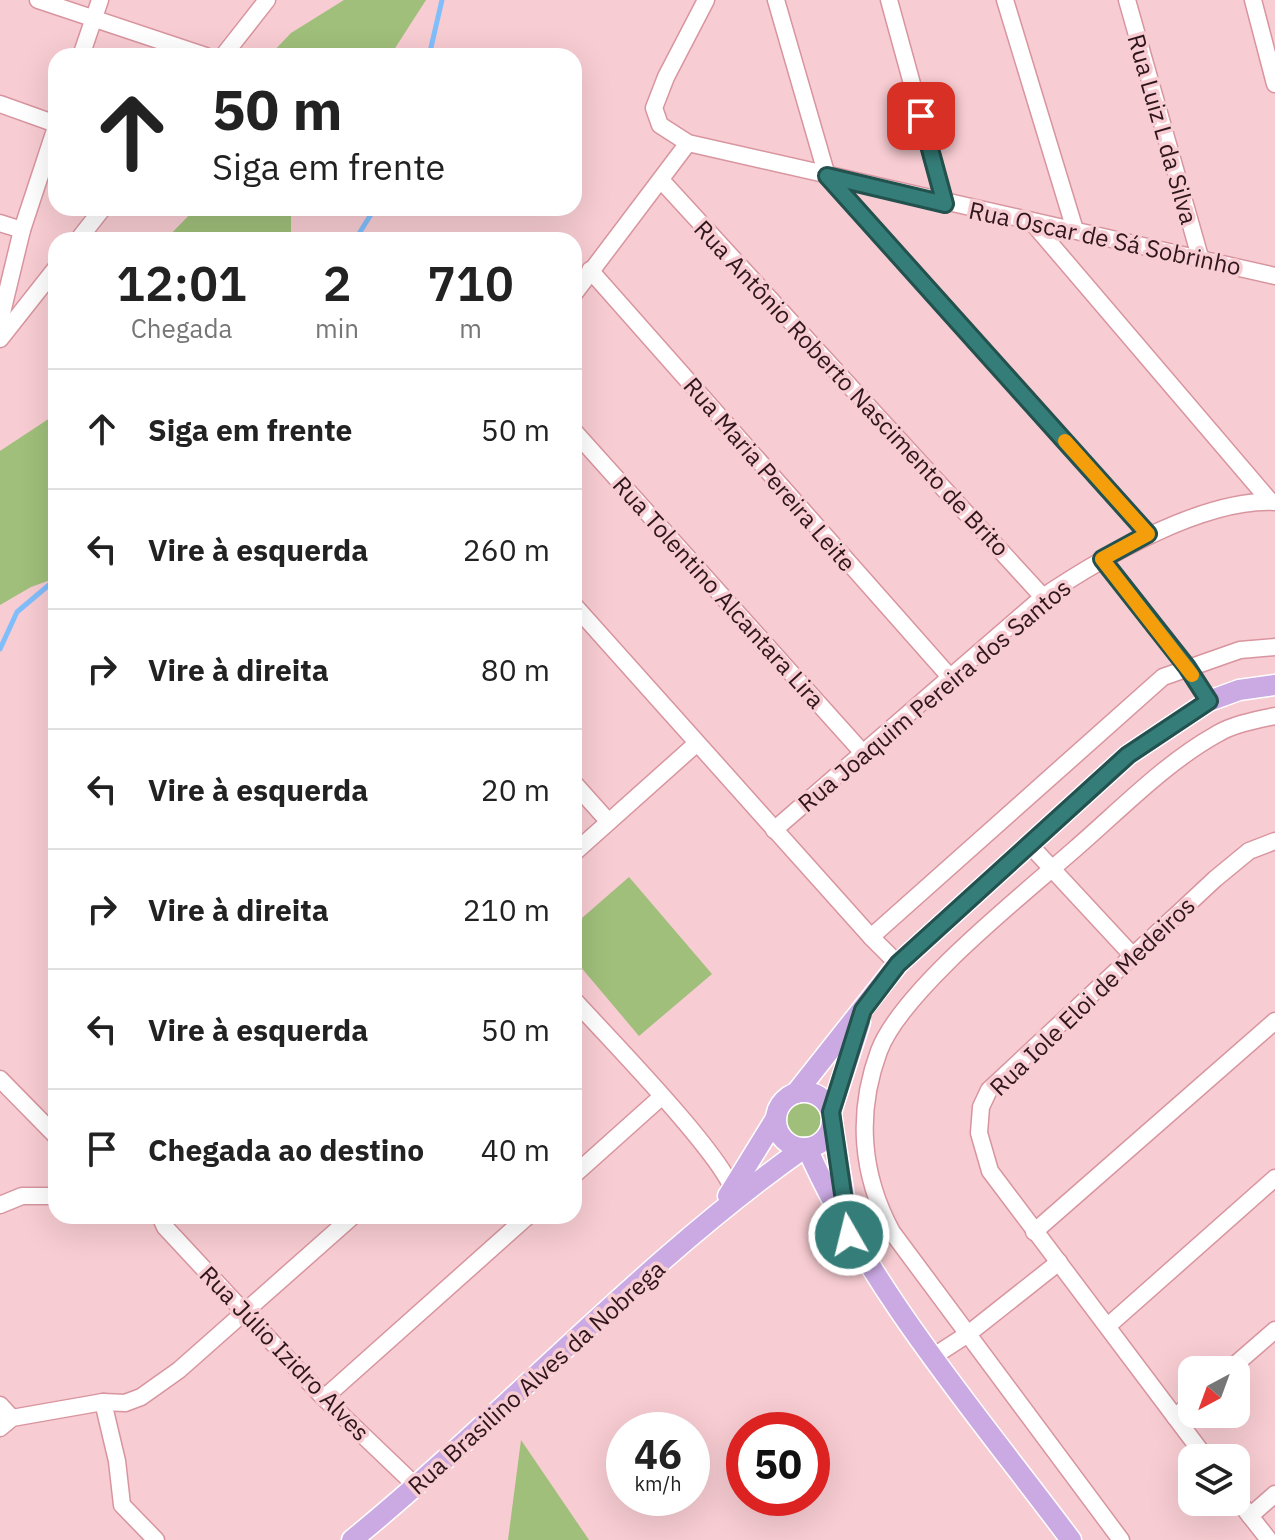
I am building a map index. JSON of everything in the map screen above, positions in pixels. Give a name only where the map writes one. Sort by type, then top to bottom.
[{"type":"main road","points":[[1071,1540],[934,1356],[849,1235],[805,1148],[784,1139],[776,1118],[782,1102],[796,1093],[898,964],[1128,755],[1209,701],[1239,690],[1275,685]]},
{"type":"main road","points":[[805,1148],[823,1141],[863,1010]]},
{"type":"main road","points":[[796,1093],[817,1095],[832,1116],[849,1235]]},
{"type":"main road","name":"Rua Brasilino Alves da Nobrega","points":[[734,1194],[776,1118]]},
{"type":"main road","name":"Rua Brasilino Alves da Nobrega","points":[[352,1540],[416,1486],[734,1194],[805,1148]]},
{"type":"street","points":[[38,0],[181,48]]},
{"type":"street","points":[[84,48],[100,0]]},
{"type":"street","points":[[229,48],[267,0]]},
{"type":"street","name":"Rua Oscar de Sá Sobrinho","points":[[706,0],[654,108],[660,125],[688,143],[945,204],[1200,257],[1274,276]]},
{"type":"street","points":[[776,0],[827,176],[1148,534]]},
{"type":"street","points":[[889,0],[945,204]]},
{"type":"street","points":[[1005,0],[1075,230]]},
{"type":"street","name":"Rua Luiz L da Silva","points":[[1127,0],[1200,257]]},
{"type":"street","points":[[1253,0],[1267,23],[1275,84]]},
{"type":"street","points":[[0,104],[48,122]]},
{"type":"street","points":[[582,282],[688,143]]},
{"type":"street","points":[[0,321],[22,230],[48,150]]},
{"type":"street","name":"Rua Antônio Roberto Nascimento de Brito","points":[[661,180],[1043,597]]},
{"type":"street","points":[[84,232],[97,216]]},
{"type":"street","points":[[1031,221],[1272,502]]},
{"type":"street","points":[[0,223],[22,230]]},
{"type":"street","name":"Rua Maria Pereira Leite","points":[[590,270],[950,677]]},
{"type":"street","points":[[0,339],[48,278]]},
{"type":"street","name":"Rua Tolentino Alcantara Lira","points":[[582,440],[863,753]]},
{"type":"street","name":"Rua Joaquim Pereira dos Santos","points":[[774,830],[1043,597],[1148,534],[1213,512],[1272,502]]},
{"type":"street","points":[[1102,559],[1187,667],[1209,701]]},
{"type":"street","points":[[582,614],[696,744],[898,964]]},
{"type":"street","points":[[871,937],[1163,677],[1240,650],[1275,647]]},
{"type":"street","points":[[1121,1540],[892,1232],[874,1199],[865,1165],[864,1131],[869,1088],[880,1050],[904,1011],[927,984],[1164,771],[1218,733],[1275,716]]},
{"type":"street","points":[[582,845],[696,744]]},
{"type":"street","points":[[582,792],[608,821]]},
{"type":"street","name":"Rua Iole Eloi de Medeiros","points":[[1195,1444],[1109,1325],[1034,1232],[990,1171],[979,1133],[981,1107],[989,1090],[1132,955],[1249,851],[1275,841]]},
{"type":"street","points":[[1029,844],[1132,955]]},
{"type":"street","points":[[582,1015],[710,1151],[734,1194]]},
{"type":"street","points":[[1034,1232],[1275,1021]]},
{"type":"street","points":[[0,1079],[48,1128]]},
{"type":"street","points":[[582,1168],[660,1098]]},
{"type":"street","points":[[1109,1325],[1275,1178]]},
{"type":"street","points":[[0,1205],[22,1196],[48,1196]]},
{"type":"street","name":"Rua Júlio Izidro Alves","points":[[170,1224],[244,1313],[324,1398],[416,1486]]},
{"type":"street","points":[[0,1405],[6,1423],[103,1402],[125,1403],[141,1397],[179,1370],[344,1224]]},
{"type":"street","points":[[324,1398],[519,1224]]},
{"type":"street","points":[[934,1356],[968,1334],[1059,1262]]},
{"type":"street","points":[[1245,1356],[1275,1330]]},
{"type":"street","points":[[103,1402],[117,1461],[122,1505],[156,1540]]},
{"type":"street","points":[[1175,1417],[1178,1414]]},
{"type":"street","points":[[1269,1540],[1250,1516],[1275,1494]]},
{"type":"green space","points":[[344,0],[426,0],[395,48],[277,48],[291,33]]},
{"type":"green space","points":[[188,216],[291,216],[291,232],[173,232]]},
{"type":"green space","points":[[48,419],[48,581],[0,605],[0,451]]},
{"type":"green space","points":[[629,877],[712,974],[639,1036],[582,968],[582,918]]},
{"type":"green space","points":[[804,1103],[816,1108],[821,1120],[816,1132],[804,1137],[792,1132],[787,1120],[792,1108]]},
{"type":"green space","points":[[521,1440],[589,1540],[508,1540]]},
{"type":"waterway","points":[[431,48],[442,0]]},
{"type":"waterway","points":[[360,232],[370,216]]},
{"type":"waterway","points":[[0,649],[17,612],[48,586]]},
{"type":"slow traffic","points":[[1065,441],[1148,534],[1102,559],[1192,675]]},
{"type":"route","points":[[849,1235],[831,1112],[863,1010],[873,994],[898,964],[1128,755],[1209,701],[1187,667],[1102,559],[1148,534],[827,176],[945,204],[921,116]]}]
